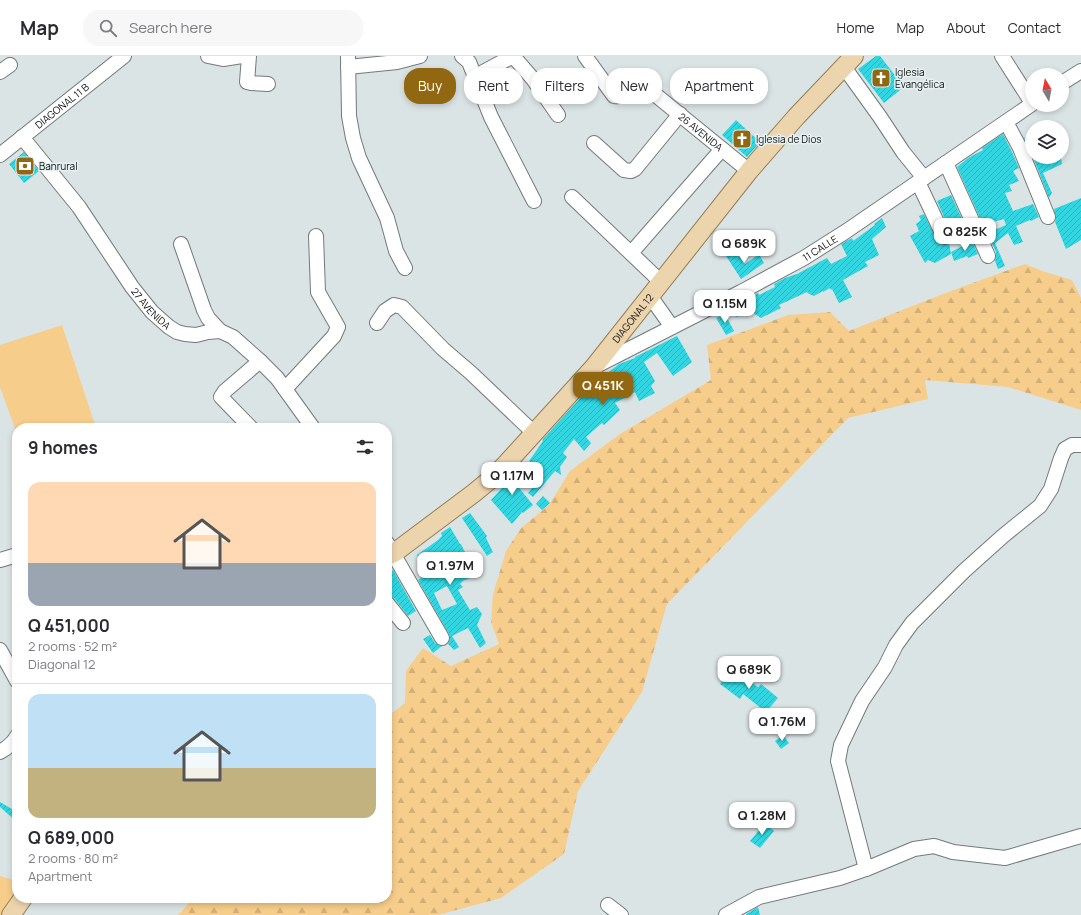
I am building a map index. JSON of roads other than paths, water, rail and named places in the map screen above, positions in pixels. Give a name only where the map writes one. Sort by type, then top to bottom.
[{"type":"main road","name":"DIAGONAL 12","points":[[392,549],[490,479],[534,433],[594,366],[749,171],[796,117],[849,62]]},
{"type":"main road","points":[[11,915],[19,903]]},
{"type":"street","name":"DIAGONAL 11 B","points":[[1,153],[124,56]]},
{"type":"street","points":[[208,56],[224,60],[242,56]]},
{"type":"street","points":[[249,56],[247,82],[251,84],[268,84]]},
{"type":"street","points":[[405,268],[396,251],[387,218],[359,158],[353,138],[349,116],[348,62],[397,62],[420,56]]},
{"type":"street","points":[[462,56],[469,62],[471,68]]},
{"type":"street","points":[[491,68],[513,56],[533,79],[558,115]]},
{"type":"street","name":"26 AVENIDA","points":[[585,56],[614,96],[625,95],[636,84],[641,83],[749,171]]},
{"type":"street","points":[[1002,56],[1025,92]]},
{"type":"street","points":[[849,62],[875,109],[921,180],[944,236]]},
{"type":"street","points":[[1069,79],[1081,71]]},
{"type":"street","points":[[486,104],[502,141],[534,201]]},
{"type":"street","name":"11 CALLE","points":[[594,366],[778,273],[804,258],[845,232],[1025,108]]},
{"type":"street","points":[[594,144],[624,170],[631,171],[680,114]]},
{"type":"street","points":[[1006,122],[1020,148],[1048,217]]},
{"type":"street","name":"27 AVENIDA","points":[[22,137],[79,207],[132,287],[152,312],[177,332],[196,335],[220,331]]},
{"type":"street","points":[[631,253],[722,149]]},
{"type":"street","points":[[946,163],[988,256]]},
{"type":"street","points":[[572,197],[631,253],[655,289],[672,327]]},
{"type":"street","points":[[285,389],[334,336],[338,327],[318,292],[316,236]]},
{"type":"street","points":[[181,244],[208,318],[220,331],[233,337],[260,361],[285,389],[309,423]]},
{"type":"street","points":[[377,323],[386,311],[394,305],[402,307],[444,349],[534,433]]},
{"type":"street","points":[[246,423],[221,397],[225,391],[260,361]]},
{"type":"street","points":[[866,869],[838,761],[842,745],[862,701],[912,623],[964,571],[1003,536],[1040,506],[1051,489],[1060,458],[1065,449],[1072,445],[1081,445]]},
{"type":"street","points":[[0,560],[12,556]]},
{"type":"street","points":[[392,556],[442,638]]},
{"type":"street","points":[[392,609],[403,623]]},
{"type":"street","points":[[0,650],[12,672]]},
{"type":"street","points":[[0,752],[12,743]]},
{"type":"street","points":[[726,915],[759,897],[840,878],[914,849],[934,846],[953,852],[1005,858],[1081,836]]},
{"type":"street","points":[[608,905],[620,915]]},
{"type":"place","name":"Iglesia Evangélica","points":[[881,78]]},
{"type":"place","name":"Iglesia de Dios","points":[[742,139]]},
{"type":"place","name":"Banrural","points":[[25,166]]}]
